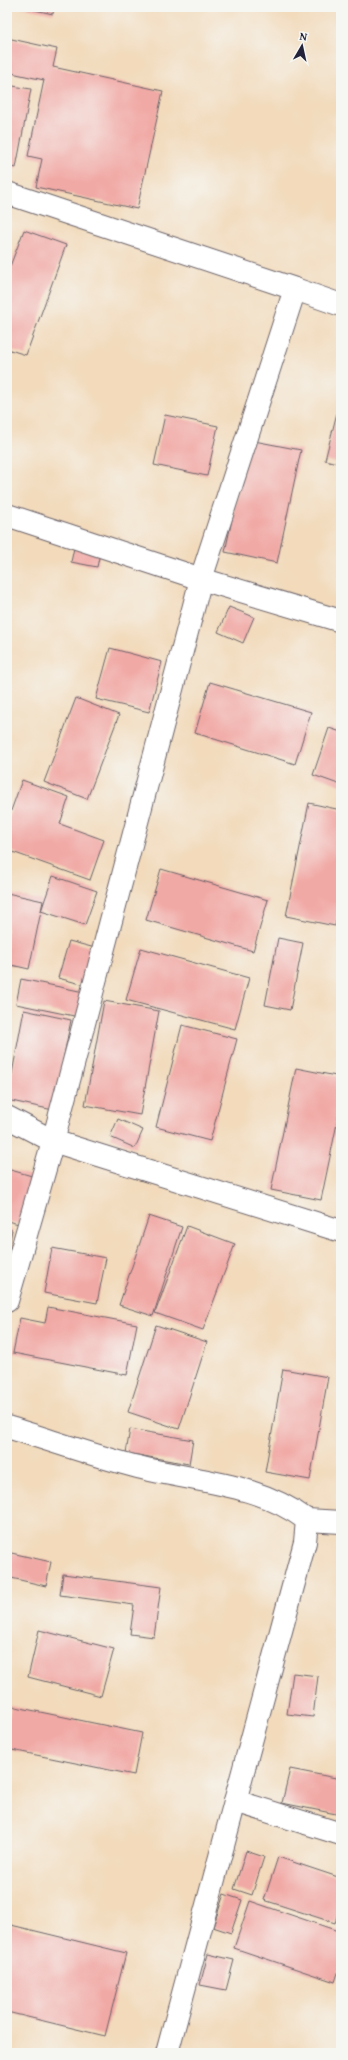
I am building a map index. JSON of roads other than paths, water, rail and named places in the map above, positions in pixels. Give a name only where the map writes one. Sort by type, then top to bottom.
[{"type":"street","points":[[7,193],[340,303]]},
{"type":"street","points":[[7,1301],[53,1141],[201,579],[295,289]]},
{"type":"street","points":[[7,515],[201,579],[341,621]]},
{"type":"street","points":[[7,1117],[53,1141],[341,1232]]},
{"type":"street","points":[[7,1427],[138,1467],[236,1486],[288,1506],[307,1520],[341,1522]]},
{"type":"street","points":[[167,2053],[305,1542],[307,1520]]},
{"type":"street","points":[[235,1801],[341,1834]]}]
